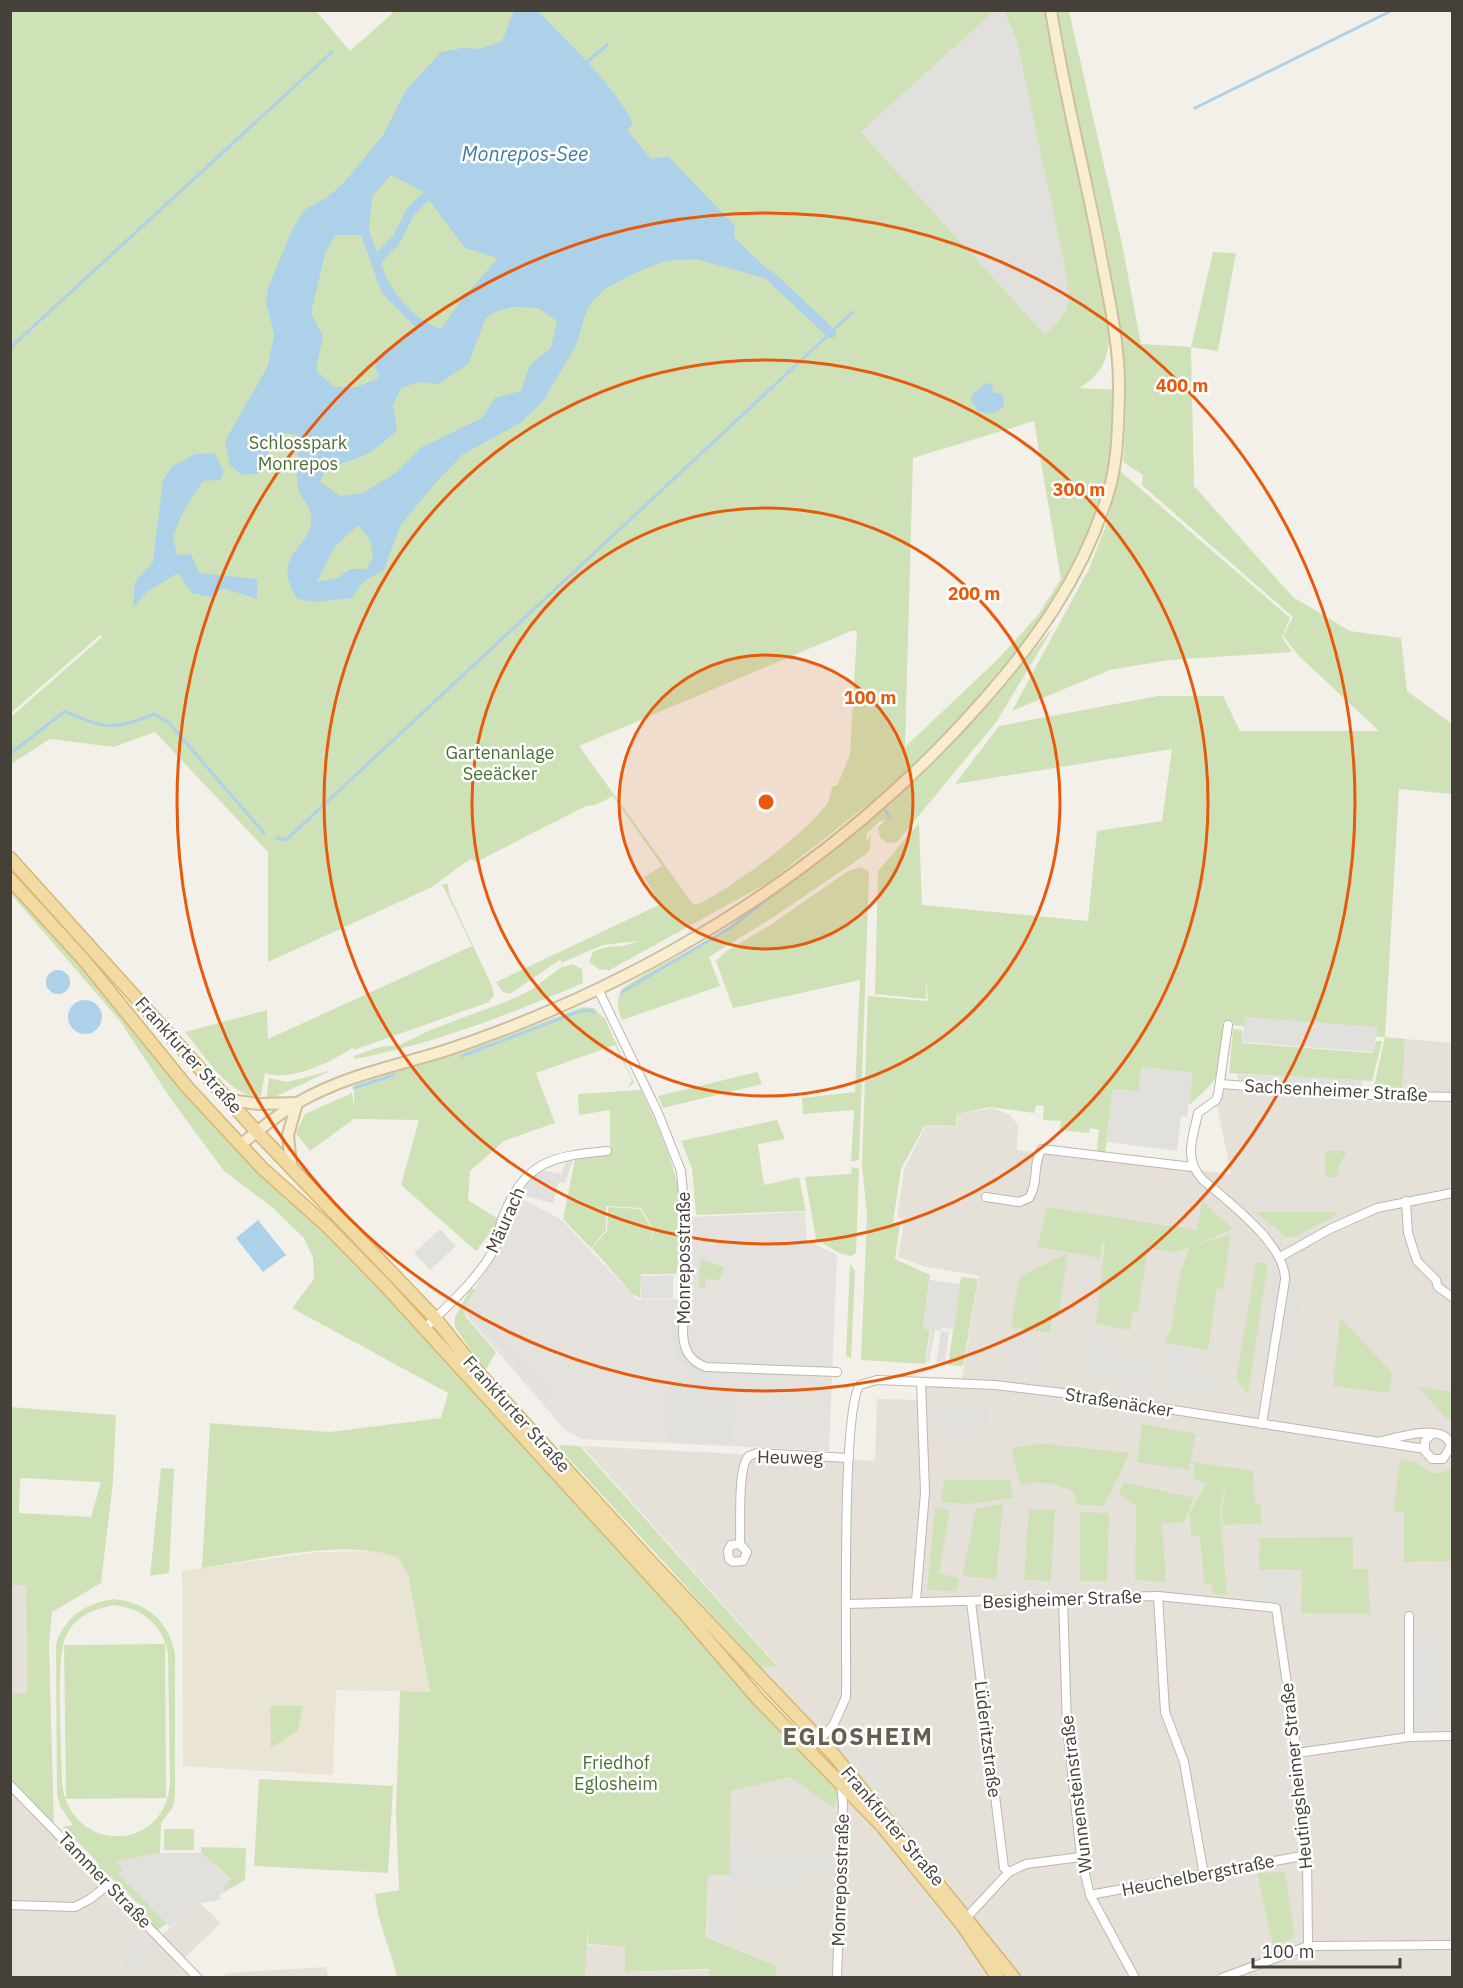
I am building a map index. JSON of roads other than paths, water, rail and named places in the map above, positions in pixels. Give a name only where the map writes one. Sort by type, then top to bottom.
[{"type":"main road","points":[[240,1145],[297,1103],[363,1074],[494,1033],[598,989],[662,958],[767,893],[876,808],[951,737],[1014,665],[1047,622],[1085,556],[1112,479],[1117,445],[1119,390],[1116,341],[1051,10]]},
{"type":"main road","name":"Frankfurter Straße","points":[[10,858],[257,1131],[435,1318],[477,1371],[530,1430],[819,1740],[968,1917],[1014,1977]]},
{"type":"main road","name":"Frankfurter Straße","points":[[10,879],[84,960],[173,1072],[240,1145],[353,1252],[425,1328],[685,1614],[759,1700],[882,1826],[963,1926],[998,1977]]},
{"type":"main road","points":[[230,1100],[259,1104],[297,1103]]},
{"type":"main road","points":[[291,1166],[288,1135],[297,1103]]},
{"type":"street","name":"Monreposstraße","points":[[598,989],[662,1121],[681,1172],[686,1223],[683,1335],[689,1355],[706,1367],[837,1372]]},
{"type":"street","points":[[1228,1025],[1216,1100],[1198,1113],[1190,1158],[1192,1167],[1280,1257],[1285,1280],[1262,1424]]},
{"type":"street","name":"Sachsenheimer Straße","points":[[1220,1084],[1372,1095],[1452,1097]]},
{"type":"street","points":[[986,1197],[1020,1202],[1029,1198],[1034,1188],[1038,1157],[1042,1149],[1192,1167]]},
{"type":"street","name":"Mäurach","points":[[425,1328],[450,1304],[490,1255],[511,1199],[530,1172],[556,1158],[607,1150]]},
{"type":"street","points":[[1280,1257],[1355,1217],[1406,1201],[1452,1193]]},
{"type":"street","points":[[1406,1201],[1408,1233],[1417,1262],[1436,1280],[1438,1287],[1452,1297]]},
{"type":"street","name":"Straßenäcker","points":[[849,1458],[854,1398],[860,1385],[877,1380],[995,1385],[1054,1392],[1377,1442],[1425,1449],[1428,1456],[1438,1460],[1447,1456],[1452,1444],[1443,1434],[1412,1434],[1377,1442]]},
{"type":"street","points":[[916,1601],[925,1492],[921,1382]]},
{"type":"street","points":[[1425,1449],[1425,1441],[1432,1434]]},
{"type":"street","name":"Heuweg","points":[[740,1544],[742,1477],[746,1458],[757,1454],[849,1458]]},
{"type":"street","points":[[808,1750],[833,1726],[846,1697],[849,1458]]},
{"type":"street","points":[[1158,1596],[1165,1712],[1184,1762],[1204,1875]]},
{"type":"street","name":"Besigheimer Straße","points":[[847,1604],[1158,1596],[1276,1608]]},
{"type":"street","name":"Wunnensteinstraße","points":[[1063,1599],[1067,1726],[1081,1857],[1090,1895],[1135,1977]]},
{"type":"street","name":"Lüderitzstraße","points":[[971,1602],[1004,1868],[1010,1872]]},
{"type":"street","name":"Heutingsheimer Straße","points":[[1276,1608],[1297,1753],[1307,1854],[1308,1946]]},
{"type":"street","points":[[1409,1616],[1409,1737]]},
{"type":"street","points":[[1297,1753],[1409,1737],[1452,1736]]},
{"type":"street","name":"Monreposstraße","points":[[837,1977],[843,1805],[841,1784]]},
{"type":"street","name":"Tammer Straße","points":[[10,1785],[198,1977]]},
{"type":"street","name":"Heuchelbergstraße","points":[[1090,1895],[1307,1854]]},
{"type":"street","points":[[968,1917],[1010,1872],[1032,1863],[1081,1857]]},
{"type":"street","points":[[10,1905],[75,1907],[108,1885]]},
{"type":"street","points":[[1222,1977],[1308,1946],[1452,1945]]},
{"type":"water","name":"Monrepos-See","points":[[514,11],[538,11],[616,95],[633,124],[627,130],[651,159],[668,156],[735,226],[734,237],[771,273],[764,278],[696,259],[665,261],[635,273],[603,290],[587,309],[576,346],[543,401],[520,423],[462,455],[400,526],[384,570],[364,581],[352,598],[318,602],[297,599],[289,583],[288,571],[290,561],[306,536],[311,514],[298,488],[298,436],[283,435],[277,439],[260,473],[242,475],[230,465],[225,441],[268,366],[274,335],[266,302],[268,288],[292,230],[304,210],[326,198],[344,183],[383,135],[406,90],[441,52],[462,48],[480,49],[502,41]],"holes":[[[391,175],[424,192],[407,208],[393,236],[377,252],[369,231],[372,197]],[[429,200],[465,248],[498,258],[463,298],[441,329],[421,318],[404,303],[390,284],[381,263],[400,243],[414,215]],[[335,235],[361,235],[382,293],[417,329],[374,362],[379,378],[357,387],[334,387],[316,370],[323,336],[311,313],[325,254]],[[514,307],[538,308],[557,321],[551,348],[530,365],[521,391],[495,398],[482,418],[422,447],[397,472],[363,493],[340,496],[320,482],[328,466],[366,454],[397,430],[393,405],[401,388],[419,382],[439,384],[469,363],[485,319],[494,312]],[[358,525],[370,540],[373,558],[366,569],[350,569],[338,578],[317,582],[334,548]]]},
{"type":"water","points":[[986,383],[992,384],[993,392],[1002,394],[1004,399],[1003,408],[991,414],[978,411],[971,400],[973,394]]},
{"type":"water","points":[[215,453],[224,473],[220,480],[203,481],[183,512],[173,536],[177,555],[191,554],[199,573],[257,579],[257,599],[223,588],[211,597],[192,593],[178,573],[148,591],[133,608],[135,582],[153,562],[163,480],[172,467],[195,454]]},
{"type":"water","points":[[58,970],[67,973],[70,982],[67,991],[58,994],[49,991],[46,982],[49,973]]},
{"type":"water","points":[[85,1000],[97,1005],[102,1017],[97,1029],[85,1034],[73,1029],[68,1017],[73,1005]]},
{"type":"water","points":[[258,1220],[286,1255],[263,1272],[236,1238]]},
{"type":"waterway","points":[[1195,108],[1393,10]]},
{"type":"waterway","points":[[586,63],[607,45]]},
{"type":"waterway","points":[[10,348],[332,52]]},
{"type":"waterway","points":[[768,274],[831,333]]},
{"type":"waterway","points":[[277,838],[286,840],[853,312]]},
{"type":"waterway","points":[[10,553],[10,566]]},
{"type":"waterway","points":[[10,754],[65,711],[109,726],[129,723],[154,714],[168,722],[264,833]]},
{"type":"waterway","points":[[858,829],[892,800]]},
{"type":"waterway","points":[[884,808],[890,818]]},
{"type":"waterway","points":[[622,992],[730,928],[846,839]]},
{"type":"waterway","points":[[462,1056],[575,1013],[587,1010],[594,1012]]},
{"type":"waterway","points":[[354,1088],[394,1075]]},
{"type":"district","name":"EGLOSHEIM","points":[[858,1736]]},
{"type":"park label","name":"Schlosspark Monrepos","points":[[298,452]]},
{"type":"park label","name":"Gartenanlage Seeäcker","points":[[500,762]]},
{"type":"park label","name":"Friedhof Eglosheim","points":[[616,1772]]}]
